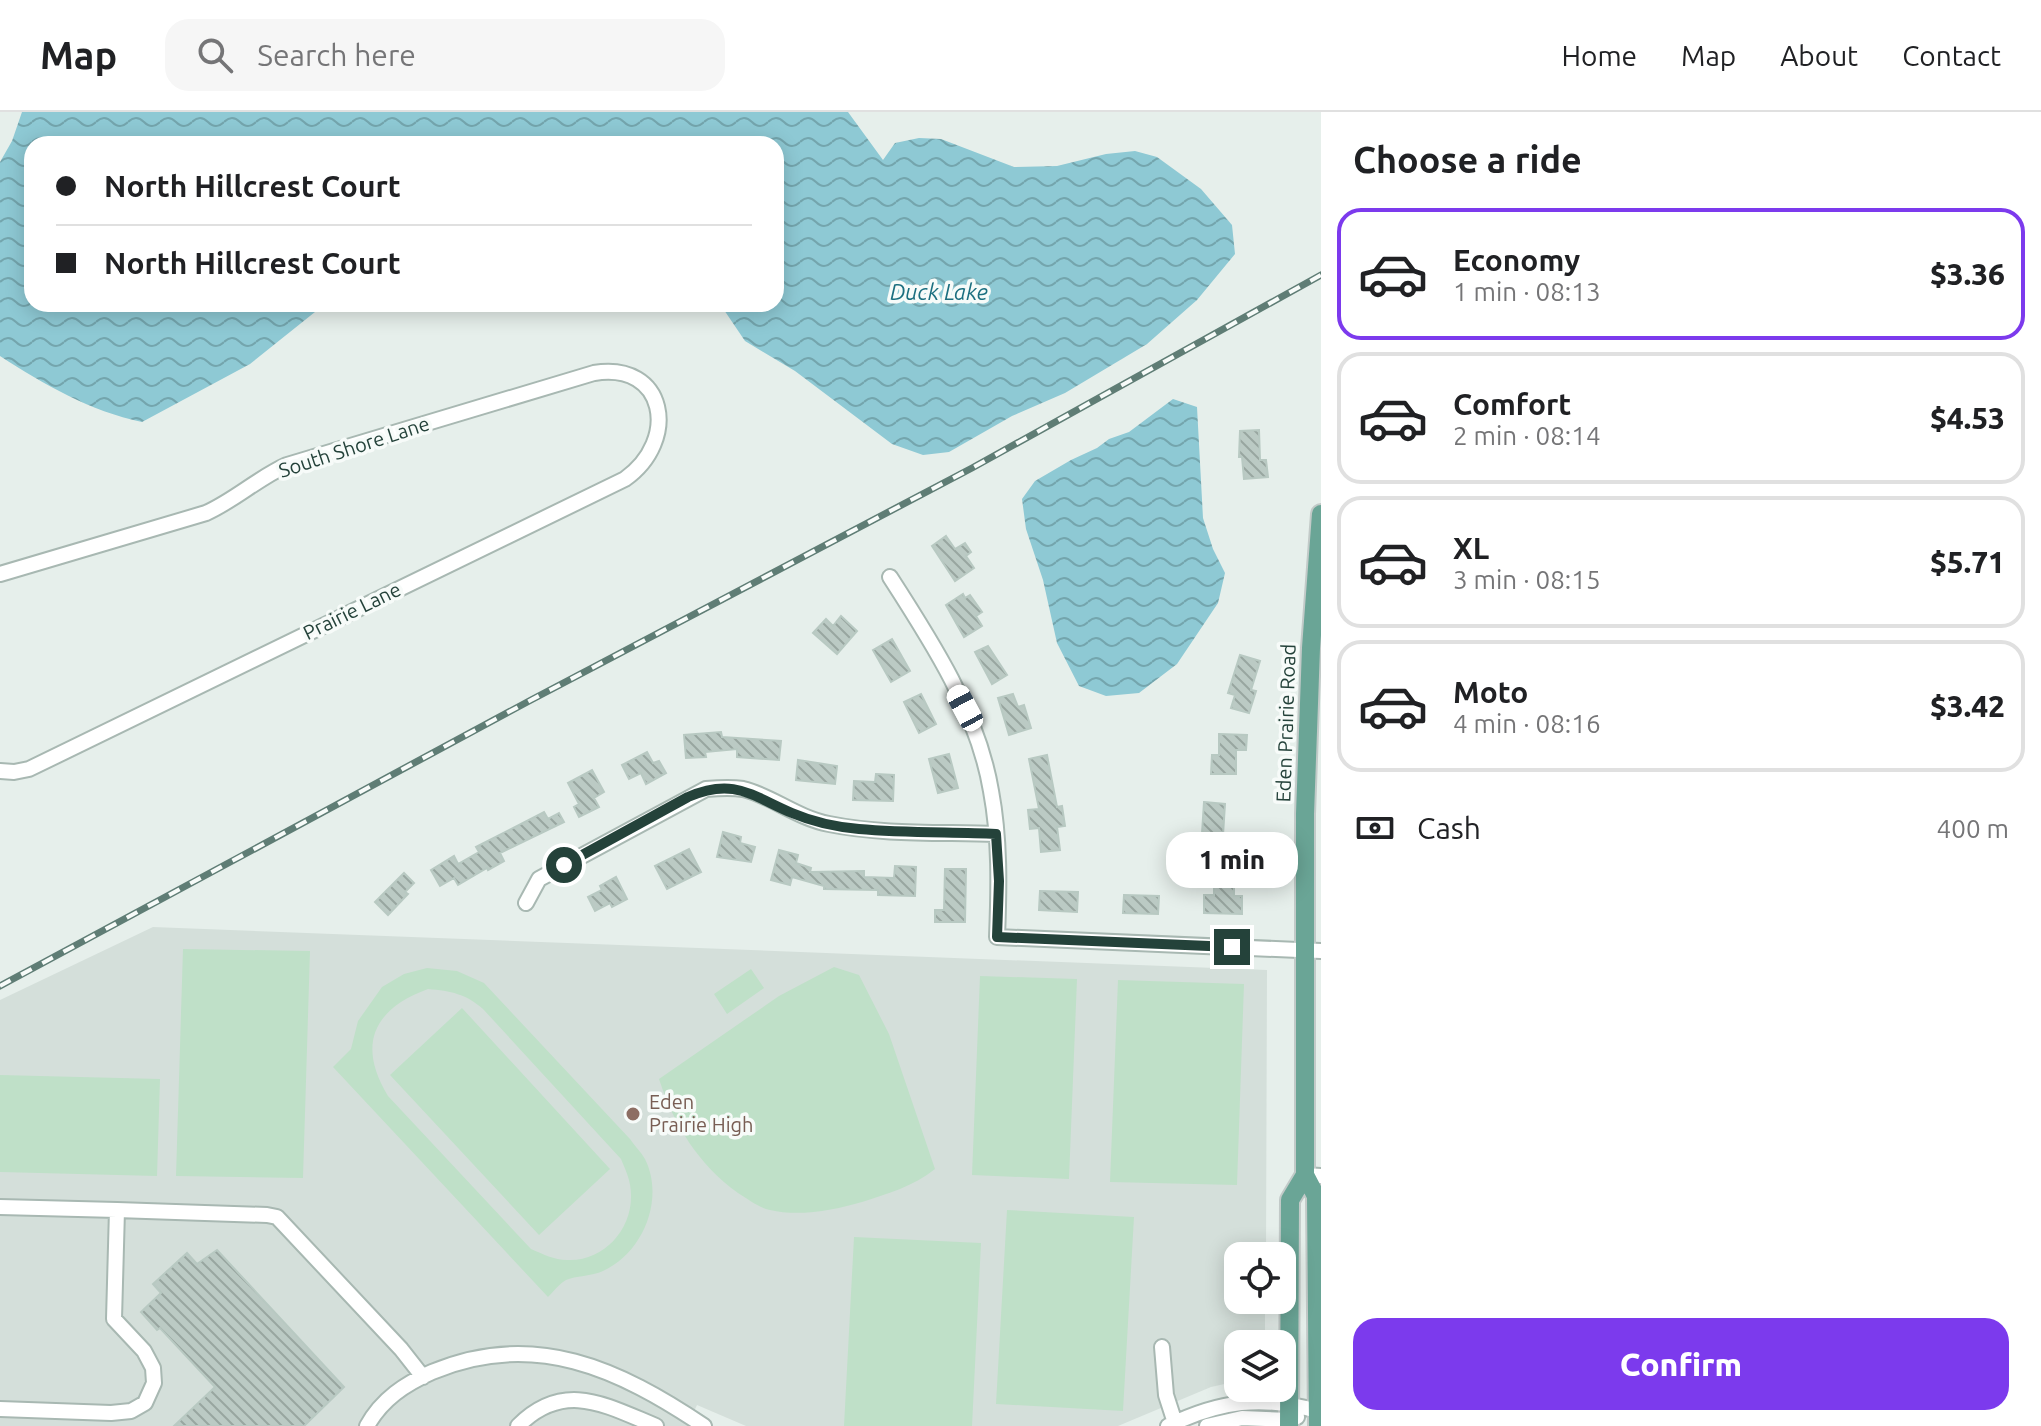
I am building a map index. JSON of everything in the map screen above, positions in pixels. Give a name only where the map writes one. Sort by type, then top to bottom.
[{"type":"main road","name":"Eden Prairie Road","points":[[1319,1416],[1316,1196],[1313,1176],[1313,950],[1305,814],[1321,514]]},
{"type":"main road","name":"Eden Prairie Road","points":[[1289,1416],[1290,1200],[1313,1176]]},
{"type":"street","name":"South Shore Lane","points":[[0,574],[206,513],[237,498],[272,472],[287,465],[594,373],[610,370],[625,373],[650,391],[656,406]]},
{"type":"street","name":"Prairie Lane","points":[[0,771],[29,769],[625,479],[639,469],[656,443],[659,424],[656,406]]},
{"type":"street","points":[[890,577],[919,622],[965,708],[991,790],[999,881],[997,937],[1313,950]]},
{"type":"street","points":[[526,903],[539,879],[706,789],[726,787],[746,790],[794,814],[826,824],[859,829],[996,834]]},
{"type":"street","points":[[0,1207],[277,1217],[401,1349],[423,1377]]},
{"type":"street","points":[[0,1409],[121,1412],[139,1407],[148,1398],[154,1383],[151,1362],[114,1319],[117,1210]]},
{"type":"street","points":[[1162,1347],[1166,1395],[1173,1425],[1221,1406],[1265,1401],[1289,1416]]},
{"type":"street","points":[[367,1426],[392,1395],[423,1377],[461,1362],[524,1355],[556,1357],[618,1375],[704,1426]]},
{"type":"street","points":[[518,1426],[546,1405],[576,1399],[618,1410],[656,1426]]},
{"type":"street","points":[[1207,1426],[1242,1418],[1319,1416]]},
{"type":"shaded area","name":"Eden Prairie High","points":[[153,927],[1267,970],[1266,1242],[1224,1242],[1224,1314],[1265,1314],[1265,1330],[1224,1330],[1224,1384],[1118,1426],[746,1426],[697,1405],[687,1426],[0,1426],[0,1000]]},
{"type":"green space","points":[[183,949],[310,951],[303,1178],[176,1176]]},
{"type":"green space","points":[[834,967],[859,975],[889,1034],[935,1169],[900,1189],[840,1208],[805,1213],[766,1209],[724,1182],[699,1156],[680,1128],[659,1079],[779,996]]},
{"type":"green space","points":[[427,968],[457,971],[484,983],[642,1154],[651,1175],[651,1207],[639,1238],[617,1263],[599,1273],[566,1280],[548,1297],[333,1067],[351,1049],[358,1021],[382,987],[404,974]],"holes":[[[428,989],[451,992],[483,1009],[621,1159],[630,1185],[630,1208],[621,1231],[603,1250],[592,1256],[567,1260],[531,1249],[388,1096],[373,1061],[376,1031],[394,1007]]]},
{"type":"green space","points":[[751,969],[764,988],[727,1014],[714,994]]},
{"type":"green space","points":[[980,976],[1077,979],[1069,1179],[972,1175]]},
{"type":"green space","points":[[1118,980],[1244,984],[1237,1185],[1110,1182]]},
{"type":"green space","points":[[462,1008],[610,1169],[539,1235],[390,1075]]},
{"type":"green space","points":[[0,1075],[160,1079],[157,1176],[0,1172]]},
{"type":"green space","points":[[1007,1210],[1134,1217],[1123,1411],[996,1404]]},
{"type":"green space","points":[[854,1237],[981,1243],[972,1426],[844,1426]]},
{"type":"water","name":"Duck Lake","points":[[22,112],[848,112],[883,160],[895,143],[919,138],[941,139],[1014,167],[1057,166],[1106,154],[1135,151],[1157,157],[1201,189],[1232,225],[1235,254],[1197,300],[1147,344],[1065,393],[1012,416],[949,452],[923,455],[892,444],[795,371],[745,341],[725,312],[784,312],[784,136],[24,136],[24,312],[315,312],[250,364],[142,422],[68,396],[0,356],[0,162],[12,141]]},
{"type":"water","points":[[1173,399],[1197,407],[1203,518],[1225,573],[1218,603],[1177,664],[1139,693],[1106,696],[1079,686],[1057,643],[1043,580],[1026,529],[1022,499],[1035,481],[1109,439],[1129,432]]},
{"type":"building","points":[[1259,430],[1260,460],[1266,460],[1268,477],[1244,479],[1242,457],[1239,457],[1240,431]]},
{"type":"building","points":[[946,536],[955,549],[965,543],[971,552],[966,556],[974,568],[955,581],[932,546]]},
{"type":"building","points":[[963,594],[965,598],[970,595],[982,612],[976,616],[982,626],[964,637],[946,605]]},
{"type":"building","points":[[841,616],[857,631],[837,654],[813,633],[826,619],[833,626]]},
{"type":"building","points":[[892,639],[910,671],[891,682],[873,650]]},
{"type":"building","points":[[988,646],[1007,675],[992,684],[975,652]]},
{"type":"building","points":[[1240,655],[1260,661],[1251,690],[1256,691],[1249,713],[1231,708],[1235,695],[1228,693]]},
{"type":"building","points":[[921,694],[936,724],[919,733],[904,702]]},
{"type":"building","points":[[1013,694],[1018,707],[1024,705],[1031,728],[1009,735],[998,698]]},
{"type":"building","points":[[721,732],[722,737],[781,741],[779,760],[737,757],[737,749],[705,752],[706,757],[686,758],[684,735]]},
{"type":"building","points":[[1219,734],[1247,735],[1246,750],[1236,750],[1236,774],[1211,774],[1212,755],[1219,755]]},
{"type":"building","points":[[647,752],[653,763],[659,761],[666,773],[646,784],[641,773],[629,779],[622,765]]},
{"type":"building","points":[[949,754],[958,788],[938,793],[929,759]]},
{"type":"building","points":[[1047,755],[1057,807],[1062,806],[1065,826],[1057,827],[1060,850],[1041,852],[1039,828],[1030,829],[1028,810],[1039,809],[1029,759]]},
{"type":"building","points":[[798,760],[837,766],[835,784],[796,780]]},
{"type":"building","points":[[592,770],[604,792],[594,798],[599,807],[579,817],[574,807],[579,804],[568,783]]},
{"type":"building","points":[[876,774],[894,775],[893,801],[853,800],[854,781],[875,782]]},
{"type":"building","points":[[1204,802],[1225,804],[1223,835],[1228,835],[1227,851],[1201,849]]},
{"type":"building","points":[[544,812],[548,819],[559,813],[564,822],[500,853],[504,861],[488,870],[458,885],[454,878],[440,886],[431,870],[454,856],[458,864],[479,852],[476,847]]},
{"type":"building","points":[[723,832],[741,837],[740,843],[755,847],[751,862],[717,857]]},
{"type":"building","points":[[689,849],[701,872],[667,889],[655,866]]},
{"type":"building","points":[[779,850],[798,855],[796,863],[811,868],[810,872],[864,871],[864,877],[894,878],[895,866],[916,867],[915,896],[878,895],[878,890],[824,889],[824,886],[792,877],[790,885],[771,880]]},
{"type":"building","points":[[945,869],[966,869],[965,922],[935,922],[935,910],[944,910]]},
{"type":"building","points":[[404,873],[414,883],[388,915],[375,902]]},
{"type":"building","points":[[616,877],[627,899],[595,911],[588,897],[602,890],[600,886]]},
{"type":"building","points":[[1214,886],[1234,887],[1234,896],[1242,896],[1242,914],[1204,913],[1204,895],[1214,895]]},
{"type":"building","points":[[1040,891],[1078,892],[1077,912],[1039,910]]},
{"type":"building","points":[[1124,895],[1159,896],[1158,914],[1123,913]]},
{"type":"building","points":[[217,1250],[344,1387],[304,1426],[174,1426],[215,1387],[141,1312],[161,1293],[153,1284],[187,1253],[197,1264]]},
{"type":"railway","points":[[0,986],[531,700],[972,468],[1321,275]]},
{"type":"place","name":"Eden Prairie High","points":[[633,1114]]},
{"type":"route","points":[[564,865],[688,797],[706,789],[726,787],[746,790],[794,814],[826,824],[859,829],[996,834],[999,881],[997,937],[1232,947]]}]
